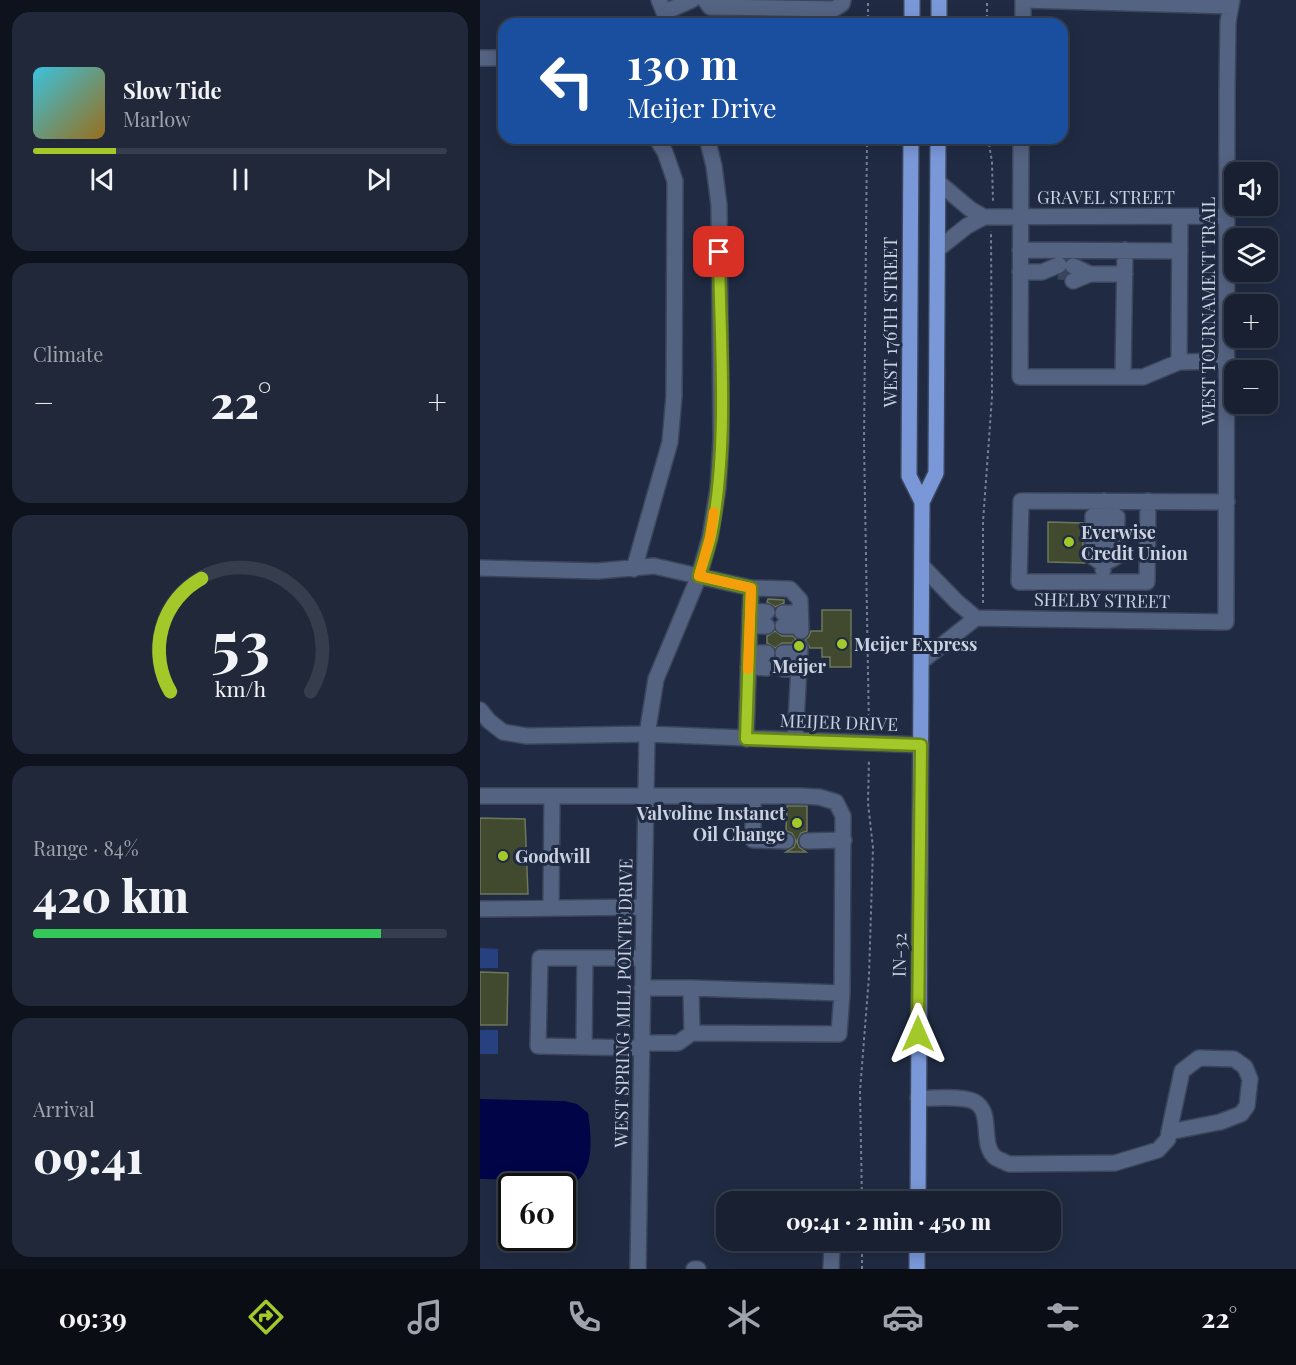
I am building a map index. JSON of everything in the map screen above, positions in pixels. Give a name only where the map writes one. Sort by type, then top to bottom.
[{"type":"main road","points":[[912,0],[912,18]]},
{"type":"main road","points":[[939,0],[939,18]]},
{"type":"main road","name":"WEST 176TH STREET","points":[[911,144],[909,476],[922,502]]},
{"type":"main road","name":"WEST 176TH STREET","points":[[921,745],[922,502],[936,473],[938,144]]},
{"type":"main road","name":"IN-32","points":[[918,1191],[921,745]]},
{"type":"main road","points":[[917,1251],[917,1269]]},
{"type":"street","points":[[664,12],[692,0]]},
{"type":"street","points":[[705,0],[710,7],[834,9],[842,4],[843,0]]},
{"type":"street","points":[[1023,18],[1023,0],[1232,3]]},
{"type":"street","name":"WEST TOURNAMENT TRAIL","points":[[1227,162],[1228,22],[1232,3]]},
{"type":"street","points":[[480,58],[498,58]]},
{"type":"street","points":[[634,569],[670,442],[674,404],[675,181],[660,144]]},
{"type":"street","name":"WEST SPRING MILL POINTE DRIVE","points":[[638,1269],[646,734],[656,679],[699,576],[710,537],[718,488],[721,440],[719,205],[708,144]]},
{"type":"street","points":[[1021,144],[1020,377],[1143,377],[1179,362],[1224,361]]},
{"type":"street","points":[[938,182],[970,209],[989,217]]},
{"type":"street","name":"WEST TOURNAMENT TRAIL","points":[[1227,216],[1228,360]]},
{"type":"street","name":"GRAVEL STREET","points":[[989,217],[1227,216]]},
{"type":"street","points":[[938,249],[967,226],[989,217]]},
{"type":"street","points":[[1179,362],[1180,217]]},
{"type":"street","points":[[1020,250],[1180,250]]},
{"type":"street","points":[[1123,377],[1125,250]]},
{"type":"street","points":[[1020,272],[1125,274]]},
{"type":"street","name":"WEST TOURNAMENT TRAIL","points":[[1226,622],[1228,414]]},
{"type":"street","points":[[1148,501],[1147,582],[1019,582],[1021,501],[1104,504],[1148,501],[1227,501]]},
{"type":"street","points":[[1103,582],[1104,504]]},
{"type":"street","points":[[480,568],[598,571],[654,566],[751,588],[790,589],[800,600],[800,623],[775,619],[750,619]]},
{"type":"street","points":[[921,660],[980,618],[957,602],[922,566]]},
{"type":"street","points":[[746,739],[751,588]]},
{"type":"street","name":"SHELBY STREET","points":[[980,618],[1226,622]]},
{"type":"street","points":[[783,653],[800,650],[795,740]]},
{"type":"street","points":[[748,660],[767,660]]},
{"type":"street","points":[[783,669],[799,669]]},
{"type":"street","name":"MEIJER DRIVE","points":[[480,710],[503,732],[519,735],[646,734],[921,745]]},
{"type":"street","points":[[480,796],[819,797],[836,802],[843,816],[844,840],[842,993],[839,1034],[692,1033],[678,1043],[641,1046],[538,1046],[540,958],[642,958]]},
{"type":"street","points":[[551,908],[552,796]]},
{"type":"street","points":[[753,796],[753,840],[786,841]]},
{"type":"street","points":[[807,841],[844,840]]},
{"type":"street","points":[[480,909],[643,907]]},
{"type":"street","points":[[584,1047],[585,958]]},
{"type":"street","points":[[642,988],[842,993]]},
{"type":"street","points":[[691,988],[692,1033]]},
{"type":"street","points":[[918,1098],[966,1099],[977,1103],[984,1114],[989,1149],[995,1158],[1009,1164],[1115,1163],[1158,1150],[1168,1139],[1169,1132],[1182,1071],[1199,1058],[1234,1059],[1245,1067],[1250,1079],[1247,1106],[1241,1114],[1220,1122],[1169,1132]]},
{"type":"street","points":[[831,1269],[832,1251]]},
{"type":"path","points":[[868,0],[868,18]]},
{"type":"path","points":[[987,0],[987,18]]},
{"type":"path","points":[[862,1191],[860,1091],[870,976],[873,848],[868,803],[864,442],[867,144]]},
{"type":"path","points":[[980,618],[983,522],[992,397],[989,217],[992,162],[989,144]]},
{"type":"path","points":[[862,1251],[862,1269]]},
{"type":"shaded area","points":[[480,948],[498,949],[498,968],[480,968]]},
{"type":"shaded area","points":[[480,1030],[498,1030],[498,1054],[480,1054]]},
{"type":"shaded area","points":[[480,1099],[564,1101],[577,1104],[588,1113],[589,1158],[583,1175],[577,1181],[576,1173],[498,1173],[498,1179],[480,1179]]},
{"type":"building","name":"Everwise Credit Union","points":[[1048,522],[1083,523],[1085,563],[1048,562]]},
{"type":"building","points":[[768,599],[784,600],[784,603],[775,607],[767,602]]},
{"type":"building","points":[[822,610],[851,610],[851,667],[830,667],[830,657],[822,657],[822,648],[810,648],[805,640],[811,631],[822,631]]},
{"type":"building","points":[[775,631],[782,636],[793,636],[796,639],[792,643],[782,643],[775,648],[767,643],[767,636]]},
{"type":"building","name":"Valvoline Instanct Oil Change","points":[[787,806],[807,806],[807,831],[801,833],[797,841],[799,847],[806,852],[786,852],[794,847],[796,841],[792,833],[786,831]]},
{"type":"building","name":"Goodwill","points":[[480,818],[525,819],[528,894],[480,894]]},
{"type":"building","points":[[480,972],[508,973],[507,1025],[480,1025]]},
{"type":"tunnel","points":[[1058,272],[1073,273]]},
{"type":"slow traffic","points":[[714,512],[710,537],[699,576],[751,588],[748,669]]},
{"type":"place","name":"Everwise Credit Union","points":[[1069,542]]},
{"type":"place","name":"Meijer Express","points":[[842,644]]},
{"type":"place","name":"Meijer","points":[[799,646]]},
{"type":"place","name":"Valvoline Instanct Oil Change","points":[[797,823]]},
{"type":"place","name":"Goodwill","points":[[503,856]]},
{"type":"route","points":[[719,252],[721,440],[718,488],[710,537],[699,576],[751,588],[746,739],[921,745],[918,1034]]}]
